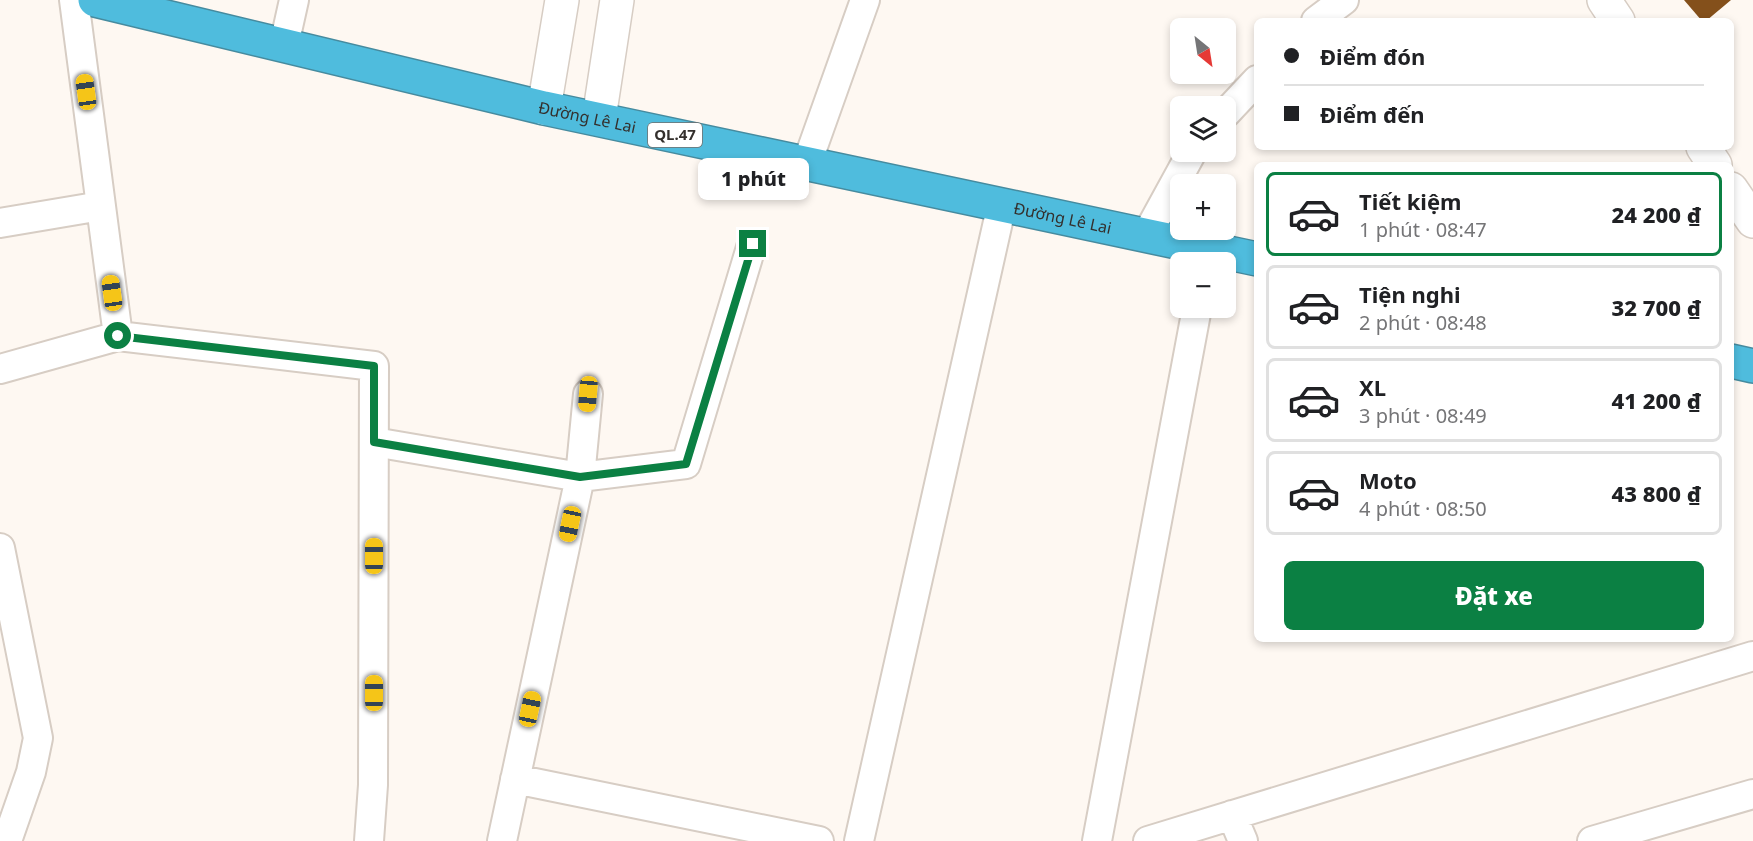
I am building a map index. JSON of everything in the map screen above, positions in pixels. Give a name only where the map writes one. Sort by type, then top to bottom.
[{"type":"highway","name":"Đường Lê Lai","points":[[95,0],[544,108],[1002,204],[1146,236],[1195,252]]},
{"type":"highway","name":"Đường Lê Lai","points":[[1236,258],[1254,260]]},
{"type":"highway","points":[[1734,362],[1753,366]]},
{"type":"main road","points":[[544,108],[562,0]]},
{"type":"main road","points":[[599,118],[617,0]]},
{"type":"main road","points":[[1604,0],[1616,18]]},
{"type":"main road","points":[[1734,193],[1753,221]]},
{"type":"street","points":[[74,0],[118,336]]},
{"type":"street","points":[[284,45],[294,0]]},
{"type":"street","points":[[807,163],[865,0]]},
{"type":"street","points":[[1320,18],[1344,0]]},
{"type":"street","points":[[1236,102],[1254,83]]},
{"type":"street","points":[[1146,236],[1187,162]]},
{"type":"street","points":[[859,841],[1002,204]]},
{"type":"street","points":[[0,223],[101,206]]},
{"type":"street","points":[[374,442],[580,477],[686,464],[753,244]]},
{"type":"street","points":[[1097,841],[1195,318]]},
{"type":"street","points":[[0,369],[118,336],[374,366],[373,784],[369,841]]},
{"type":"street","points":[[502,841],[580,477],[588,394]]},
{"type":"street","points":[[0,548],[38,738],[31,772],[7,841]]},
{"type":"street","points":[[1148,841],[1753,656]]},
{"type":"street","points":[[515,779],[819,841]]},
{"type":"street","points":[[1592,841],[1753,794]]},
{"type":"street","points":[[1232,815],[1243,841]]},
{"type":"building","points":[[1684,0],[1731,0],[1710,18],[1699,18]]},
{"type":"route","points":[[118,336],[374,366],[374,442],[580,477],[686,464],[753,244]]}]
